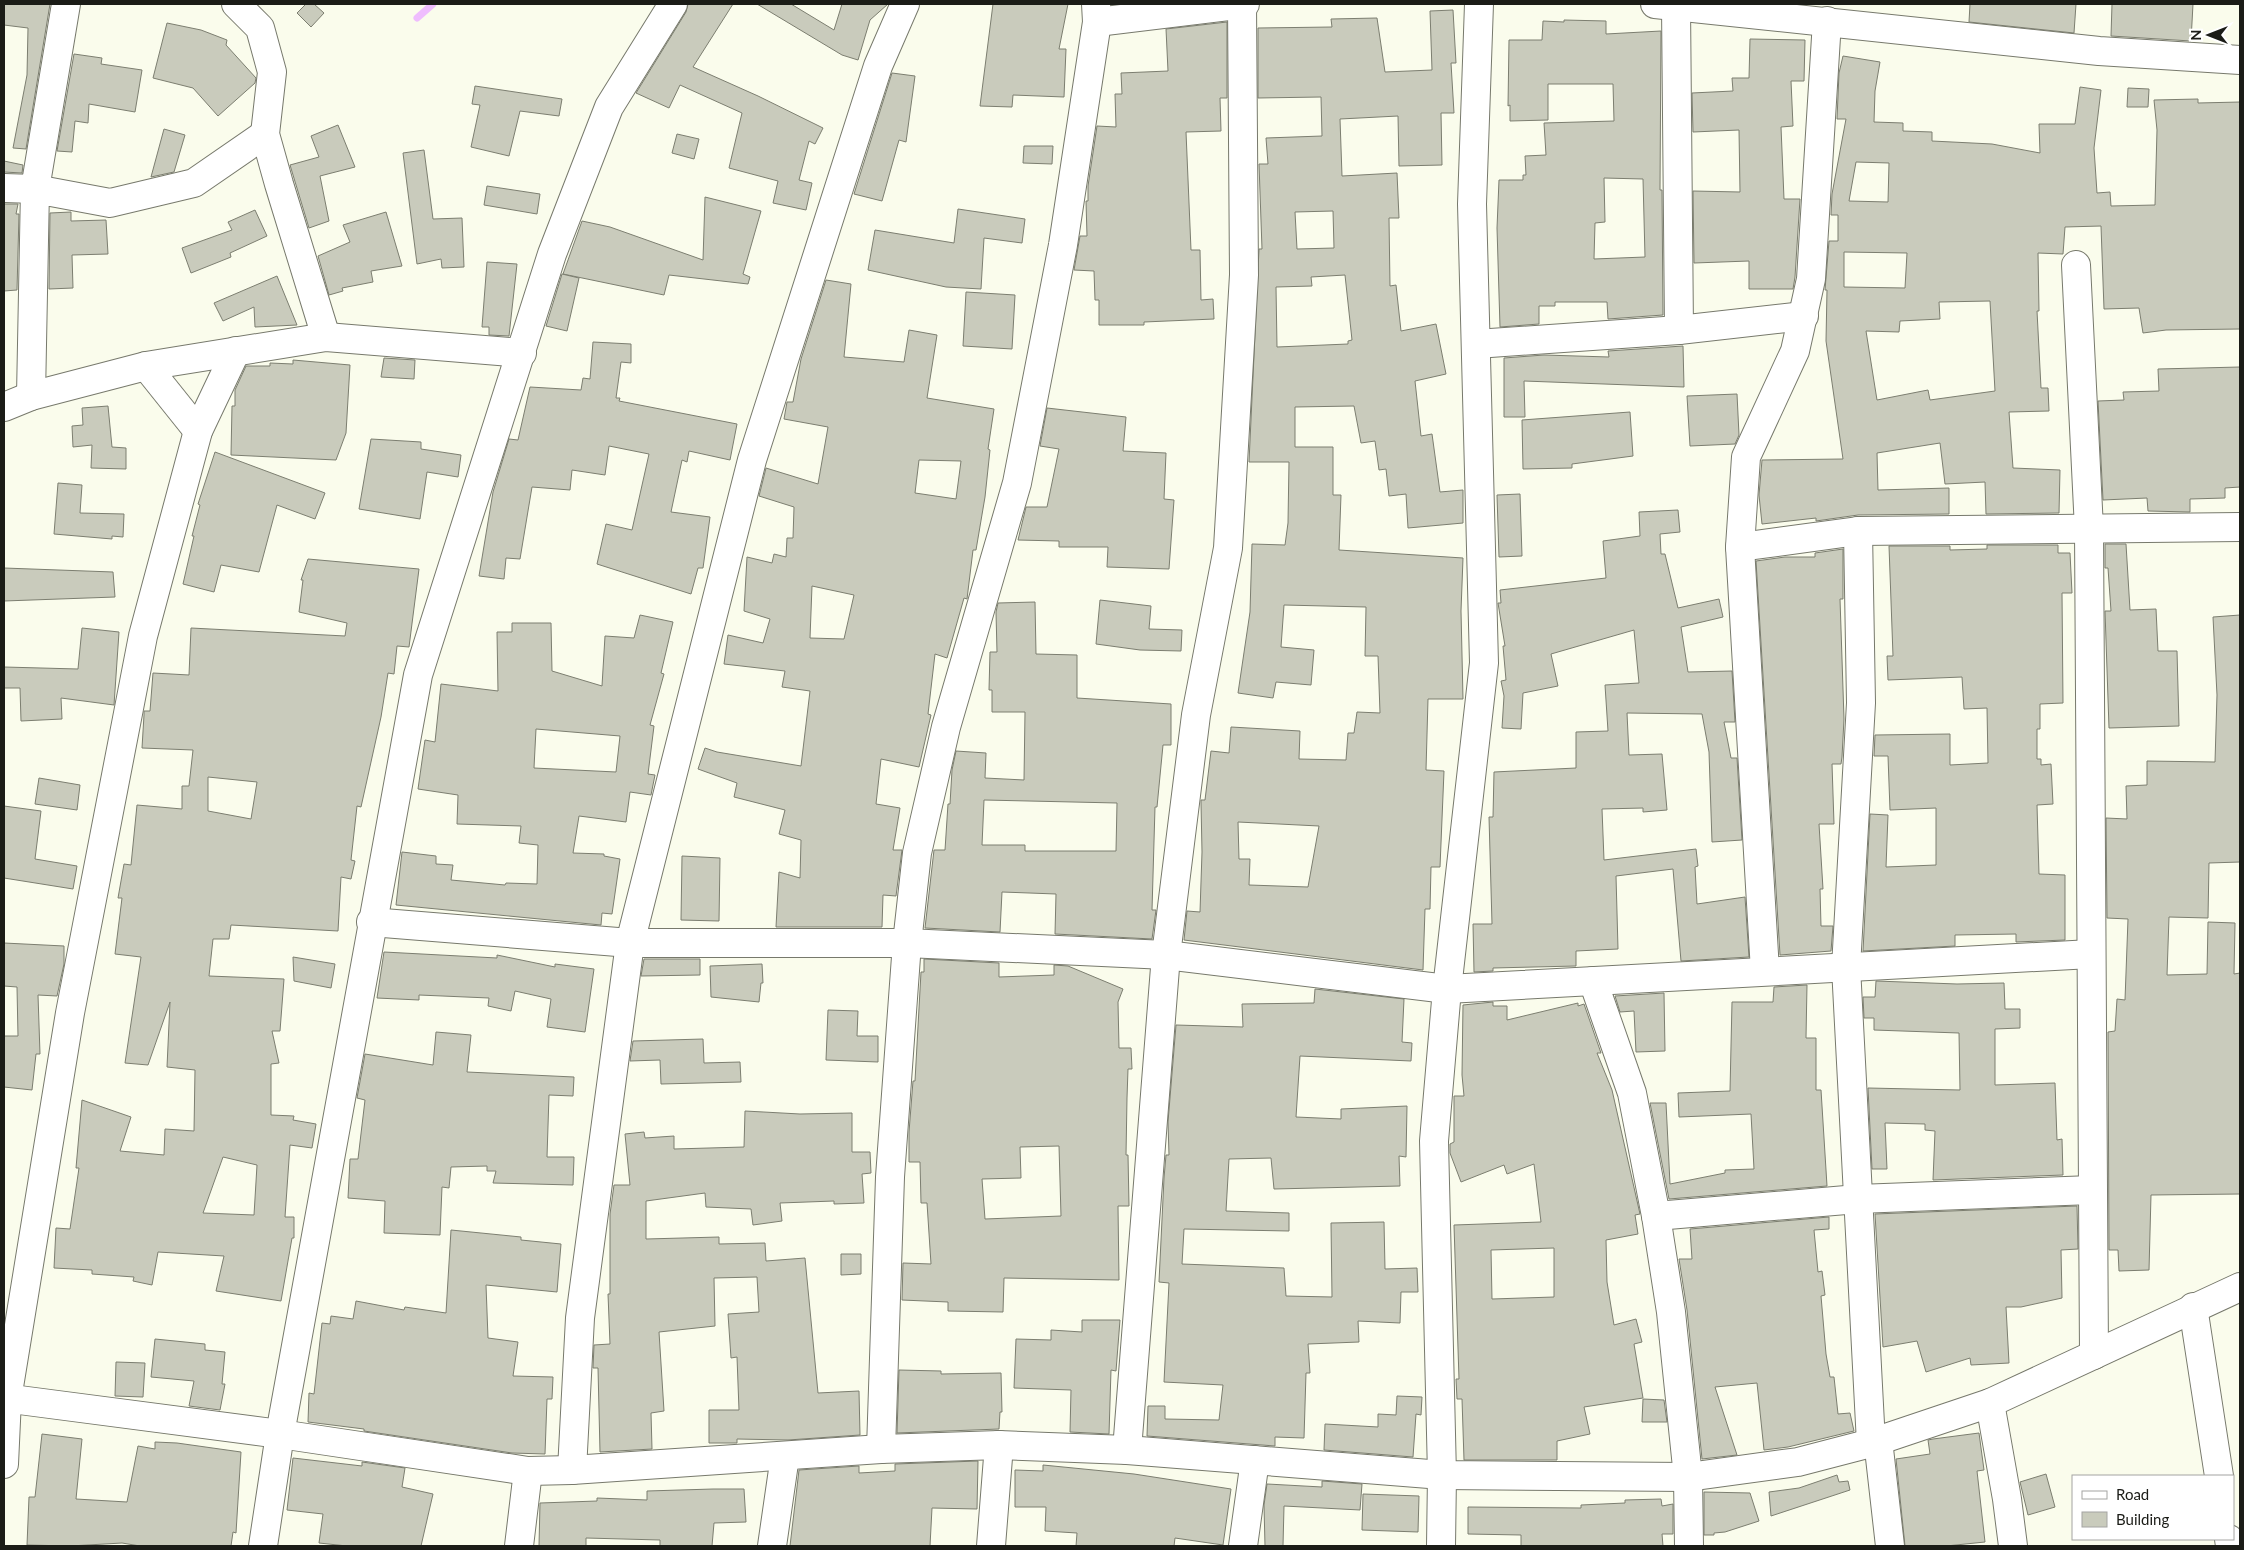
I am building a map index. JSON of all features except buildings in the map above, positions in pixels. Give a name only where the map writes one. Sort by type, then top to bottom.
[{"type":"street","points":[[31,396],[36,189],[66,4]]},
{"type":"street","points":[[236,4],[260,28],[272,72],[266,134],[278,184],[326,337]]},
{"type":"street","points":[[263,1546],[280,1434],[371,922],[418,675],[552,254],[609,107],[673,4]]},
{"type":"street","points":[[572,1470],[580,1318],[630,943],[752,460],[878,66],[905,4]]},
{"type":"street","points":[[881,1449],[890,1177],[907,943],[917,853],[946,727],[1017,483],[1063,245],[1096,13],[1243,4],[1244,274],[1228,548],[1196,715],[1166,955],[1127,1450]]},
{"type":"street","points":[[1441,1546],[1442,1475],[1434,1141],[1447,989],[1484,662],[1472,204],[1480,4]]},
{"type":"street","points":[[1679,330],[1666,5],[2099,51],[2240,60]]},
{"type":"street","points":[[1765,971],[1740,547],[1746,457],[1795,350],[1811,279],[1827,22]]},
{"type":"street","points":[[4,188],[36,189],[110,203],[194,183],[266,134]]},
{"type":"street","points":[[2076,265],[2089,529],[2094,1355]]},
{"type":"street","points":[[1476,344],[1679,330],[1804,316]]},
{"type":"street","points":[[4,406],[31,396],[146,366],[326,337],[522,353]]},
{"type":"street","points":[[4,1464],[5,1398],[70,1012],[143,636],[198,431],[236,351]]},
{"type":"street","points":[[146,366],[198,431]]},
{"type":"street","points":[[1740,547],[1858,532],[2240,527]]},
{"type":"street","points":[[1858,532],[1861,703],[1846,967],[1858,1199],[1875,1442],[1890,1546]]},
{"type":"street","points":[[371,922],[630,943],[907,943],[1166,955],[1447,989],[2091,954]]},
{"type":"street","points":[[1593,981],[1632,1093],[1656,1216],[1671,1312],[1688,1477],[1688,1546]]},
{"type":"street","points":[[1656,1216],[1858,1199],[2092,1190]]},
{"type":"street","points":[[5,1398],[280,1434],[528,1471],[572,1470],[881,1449],[999,1445],[1127,1450],[1442,1475],[1688,1477],[1798,1462],[1875,1442],[1990,1403],[2193,1307],[2240,1287]]},
{"type":"street","points":[[2193,1307],[2220,1475]]},
{"type":"street","points":[[1990,1403],[2007,1499],[2013,1546]]},
{"type":"street","points":[[991,1546],[999,1445]]},
{"type":"street","points":[[772,1546],[785,1456]]},
{"type":"street","points":[[1243,1546],[1255,1460]]},
{"type":"street","points":[[519,1546],[528,1471]]},
{"type":"waterway","points":[[417,18],[433,4]]}]
